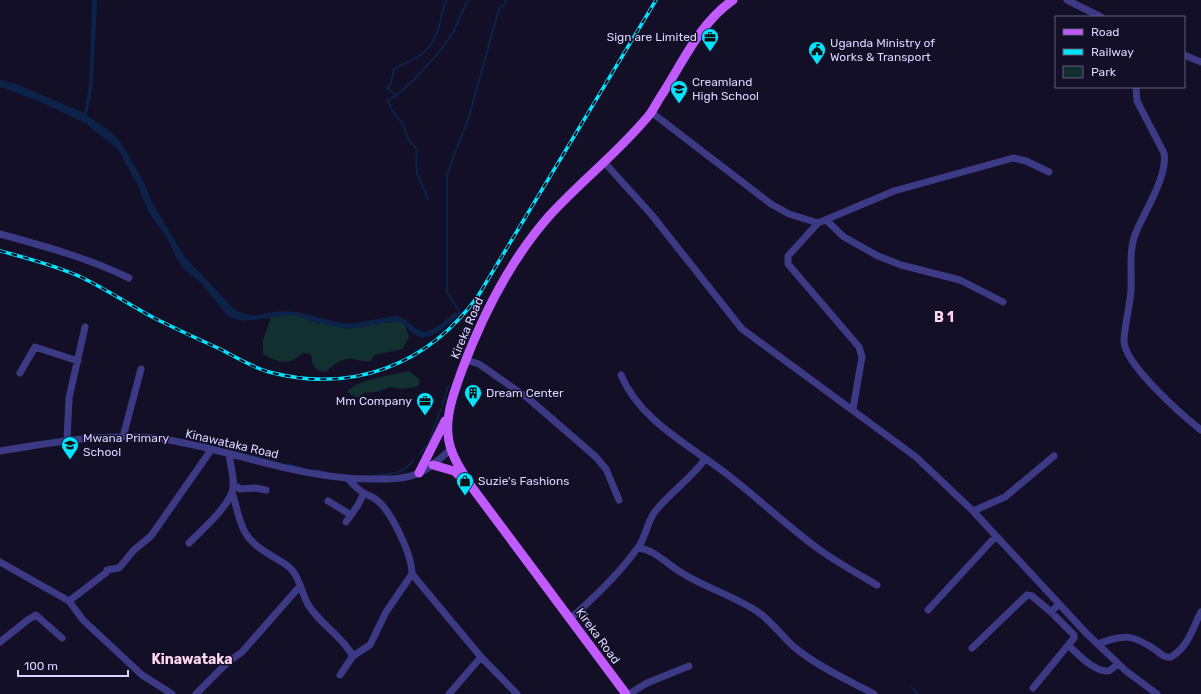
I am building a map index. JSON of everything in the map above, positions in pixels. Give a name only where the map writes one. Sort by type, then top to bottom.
[{"type":"main road","name":"Kireka Road","points":[[626,694],[571,618],[471,486],[451,450],[448,436],[450,408],[466,360],[490,305],[507,274],[550,216],[625,142],[651,112],[696,37],[724,7],[733,0]]},
{"type":"main road","points":[[420,473],[450,408]]},
{"type":"main road","points":[[433,465],[454,471],[471,486]]},
{"type":"street","points":[[1067,0],[1099,16]]},
{"type":"street","points":[[1185,55],[1201,62]]},
{"type":"street","points":[[1136,88],[1137,101],[1164,153],[1165,163],[1132,245],[1131,298],[1124,342],[1128,354],[1149,380],[1170,404],[1201,430]]},
{"type":"street","points":[[651,112],[771,204],[790,214],[818,223]]},
{"type":"street","points":[[853,409],[862,357],[859,347],[787,262],[788,256],[818,223],[894,191],[1013,158],[1026,161],[1049,172]]},
{"type":"street","points":[[604,162],[651,214],[742,329],[853,409],[916,457],[973,511],[1058,605],[1118,664],[1157,694]]},
{"type":"street","points":[[826,220],[844,237],[878,256],[901,265],[960,280],[1003,302]]},
{"type":"street","points":[[0,234],[72,255],[106,267],[129,278]]},
{"type":"street","points":[[67,441],[69,398],[85,327]]},
{"type":"street","points":[[20,373],[35,347],[78,361]]},
{"type":"street","points":[[466,360],[479,364],[529,399],[596,457],[606,469],[619,500]]},
{"type":"street","points":[[122,437],[141,370]]},
{"type":"street","points":[[621,375],[632,396],[660,424],[705,460],[727,475],[819,550],[877,585]]},
{"type":"street","name":"Kinawataka Road","points":[[0,451],[67,441],[122,437],[168,440],[299,472],[348,479],[390,479],[408,477],[420,473],[433,465],[451,450]]},
{"type":"street","points":[[69,601],[107,572],[107,570],[119,568],[134,550],[151,536],[210,450]]},
{"type":"street","points":[[230,454],[233,484],[232,492],[245,534],[259,548],[286,565],[297,578],[309,606],[320,621],[346,643],[353,656]]},
{"type":"street","points":[[973,511],[1005,498],[1054,456]]},
{"type":"street","points":[[571,618],[598,594],[638,548],[649,522],[670,495],[705,460]]},
{"type":"street","points":[[348,479],[364,493],[377,500],[390,516],[410,560],[412,574],[481,657],[517,694]]},
{"type":"street","points":[[233,484],[240,489],[255,488],[266,490]]},
{"type":"street","points":[[189,543],[220,510],[232,492]]},
{"type":"street","points":[[346,522],[364,493]]},
{"type":"street","points":[[328,501],[350,515]]},
{"type":"street","points":[[928,610],[996,536]]},
{"type":"street","points":[[638,548],[647,549],[661,557],[682,574],[733,598],[759,613],[794,646],[826,669],[874,694]]},
{"type":"street","points":[[0,562],[69,601],[83,620],[142,675],[172,694]]},
{"type":"street","points":[[340,675],[353,656],[370,645],[386,612],[412,574]]},
{"type":"street","points":[[196,694],[228,662],[242,652],[300,586]]},
{"type":"street","points":[[972,648],[1027,596],[1032,596],[1051,612],[1074,635],[1074,639],[1069,646],[1033,688]]},
{"type":"street","points":[[1051,612],[1058,605]]},
{"type":"street","points":[[1098,644],[1116,637],[1130,637],[1147,644],[1163,656],[1171,657],[1182,648],[1189,639],[1201,612]]},
{"type":"street","points":[[0,642],[29,618],[36,615],[62,638]]},
{"type":"street","points":[[1069,646],[1102,671],[1109,671],[1118,664]]},
{"type":"street","points":[[449,694],[481,657]]},
{"type":"street","points":[[629,694],[653,681],[689,666]]},
{"type":"green space","points":[[294,315],[348,329],[397,321],[404,323],[409,336],[403,349],[374,355],[371,361],[355,359],[341,360],[326,372],[317,370],[312,362],[311,354],[303,353],[293,360],[283,362],[263,354],[263,340],[271,317]]},
{"type":"green space","points":[[409,371],[419,379],[420,383],[416,387],[400,389],[390,387],[376,392],[364,393],[357,398],[347,392],[359,384],[367,381]]},
{"type":"water","points":[[92,0],[97,0],[93,85],[87,115],[111,132],[122,144],[143,181],[153,204],[184,256],[235,310],[249,315],[260,315],[278,311],[292,311],[342,323],[363,322],[396,316],[422,331],[427,331],[438,326],[455,312],[459,315],[434,335],[422,337],[417,336],[397,321],[348,329],[316,323],[294,315],[244,321],[231,318],[225,313],[202,284],[184,269],[177,259],[167,238],[149,213],[139,188],[118,149],[85,123],[38,101],[0,87],[0,80],[16,84],[84,113],[89,86]]},
{"type":"waterway","points":[[397,96],[387,88],[391,83],[394,69],[417,57],[429,47],[437,33],[443,8],[447,0]]},
{"type":"waterway","points":[[428,199],[417,173],[416,148],[408,139],[403,124],[391,109],[388,100],[413,81],[440,50],[452,34],[468,0]]},
{"type":"waterway","points":[[455,315],[460,312],[447,292],[447,176],[468,120],[499,9],[505,4],[506,0]]},
{"type":"waterway","points":[[446,393],[448,386]]},
{"type":"waterway","points":[[442,405],[445,396]]},
{"type":"waterway","points":[[429,441],[441,409]]},
{"type":"waterway","points":[[203,444],[211,445]]},
{"type":"waterway","points":[[420,454],[426,446]]},
{"type":"waterway","points":[[226,449],[276,462]]},
{"type":"waterway","points":[[372,476],[395,473],[405,469],[413,460]]},
{"type":"waterway","points":[[287,464],[300,467]]},
{"type":"waterway","points":[[316,470],[326,472]]},
{"type":"waterway","points":[[911,687],[918,694]]},
{"type":"railway","points":[[0,251],[31,259],[83,278],[154,318],[250,365],[269,372],[300,378],[330,379],[358,376],[386,368],[412,356],[436,340],[458,320],[478,296],[656,0]]},
{"type":"place","name":"Sign are Limited","points":[[710,52]]},
{"type":"place","name":"Uganda Ministry of Works & Transport","points":[[817,65]]},
{"type":"place","name":"Creamland High School","points":[[679,104]]},
{"type":"place","name":"Dream Center","points":[[473,408]]},
{"type":"place","name":"Mm Company","points":[[425,416]]},
{"type":"place","name":"Mwana Primary School","points":[[70,460]]},
{"type":"place","name":"Suzie's Fashions","points":[[465,496]]},
{"type":"district","name":"B 1","points":[[944,317]]},
{"type":"district","name":"Kinawataka","points":[[192,659]]}]
